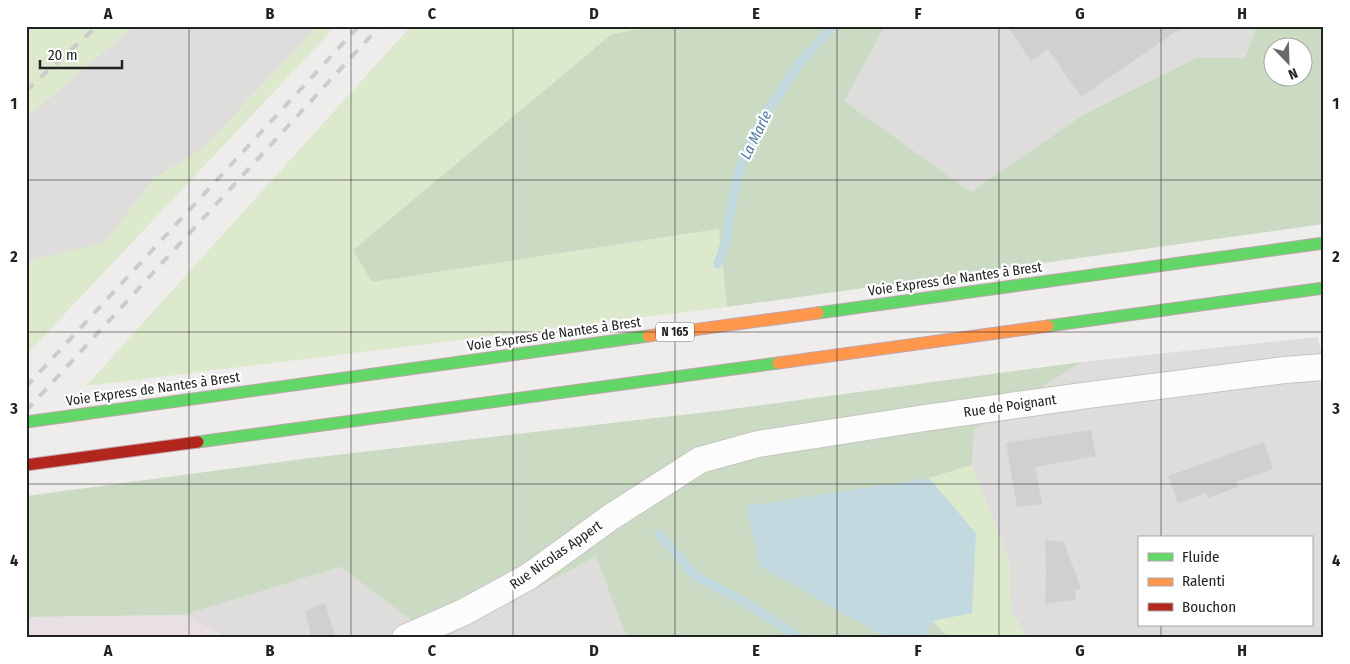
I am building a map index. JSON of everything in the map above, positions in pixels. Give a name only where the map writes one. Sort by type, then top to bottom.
[{"type":"highway","name":"Voie Express de Nantes à Brest","points":[[26,422],[1324,243]]},
{"type":"highway","points":[[26,465],[1324,288]]},
{"type":"street","name":"Rue de Poignant","points":[[700,460],[758,444],[916,419],[1157,386],[1284,370],[1324,367]]},
{"type":"street","name":"Rue Nicolas Appert","points":[[405,638],[464,612],[528,577],[611,517],[700,460]]},
{"type":"shaded area","points":[[134,26],[317,26],[204,148],[153,179],[105,243],[32,260],[26,266],[26,118]]},
{"type":"shaded area","points":[[885,26],[1256,26],[1245,58],[1196,58],[1081,116],[971,192],[843,101]]},
{"type":"shaded area","points":[[1317,337],[1324,358],[1324,638],[1028,638],[1011,611],[1009,562],[972,465],[974,430],[1082,362]]},
{"type":"shaded area","points":[[597,555],[627,638],[445,638]]},
{"type":"shaded area","points":[[340,567],[435,638],[228,638],[184,615]]},
{"type":"shaded area","points":[[184,615],[228,638],[26,638],[26,617]]},
{"type":"green space","points":[[29,26],[134,26],[26,118],[26,28]]},
{"type":"green space","points":[[317,26],[336,26],[26,355],[26,266],[32,260],[105,242],[153,179],[204,148]]},
{"type":"green space","points":[[411,26],[657,26],[612,34],[372,282],[720,229],[727,307],[86,386]]},
{"type":"green space","points":[[657,26],[885,26],[844,101],[971,192],[1081,116],[1196,58],[1245,58],[1256,26],[1324,26],[1324,224],[727,307],[719,229],[372,282],[353,250],[612,34]]},
{"type":"green space","points":[[1082,362],[974,430],[972,465],[929,478],[761,566],[886,638],[627,638],[596,556],[445,638],[435,638],[340,567],[184,615],[26,617],[26,496],[310,458],[724,410]]},
{"type":"green space","points":[[972,465],[1009,562],[1011,611],[1028,638],[950,638],[932,621],[976,533],[929,478]]},
{"type":"green space","points":[[932,621],[950,638],[925,638]]},
{"type":"water","points":[[929,478],[976,533],[972,613],[932,621],[925,638],[886,638],[760,566],[746,506]]},
{"type":"building","points":[[1007,26],[1184,26],[1081,97],[1048,49],[1031,61]]},
{"type":"building","points":[[1091,430],[1096,456],[1035,467],[1042,504],[1017,507],[1006,443]]},
{"type":"building","points":[[1264,442],[1273,469],[1236,482],[1238,487],[1208,498],[1206,493],[1178,503],[1168,476]]},
{"type":"building","points":[[1045,540],[1064,542],[1081,589],[1075,590],[1076,600],[1045,604]]},
{"type":"building","points":[[325,603],[336,638],[312,638],[305,611]]},
{"type":"waterway","name":"La Marle","points":[[718,264],[726,240],[734,191],[743,159],[764,116],[801,61],[834,26]]},
{"type":"waterway","points":[[659,534],[695,576],[752,606],[799,638]]},
{"type":"railway","points":[[26,91],[97,26]]},
{"type":"railway","points":[[26,387],[359,26]]},
{"type":"railway","points":[[26,411],[380,26]]},
{"type":"traffic: fast","points":[[818,313],[1324,243]]},
{"type":"traffic: fast","points":[[1048,326],[1324,288]]},
{"type":"traffic: fast","points":[[26,422],[648,336]]},
{"type":"traffic: fast","points":[[198,442],[778,363]]},
{"type":"traffic: slow","points":[[648,336],[818,313]]},
{"type":"traffic: slow","points":[[778,363],[1048,326]]},
{"type":"traffic: jam","points":[[26,465],[198,442]]}]
